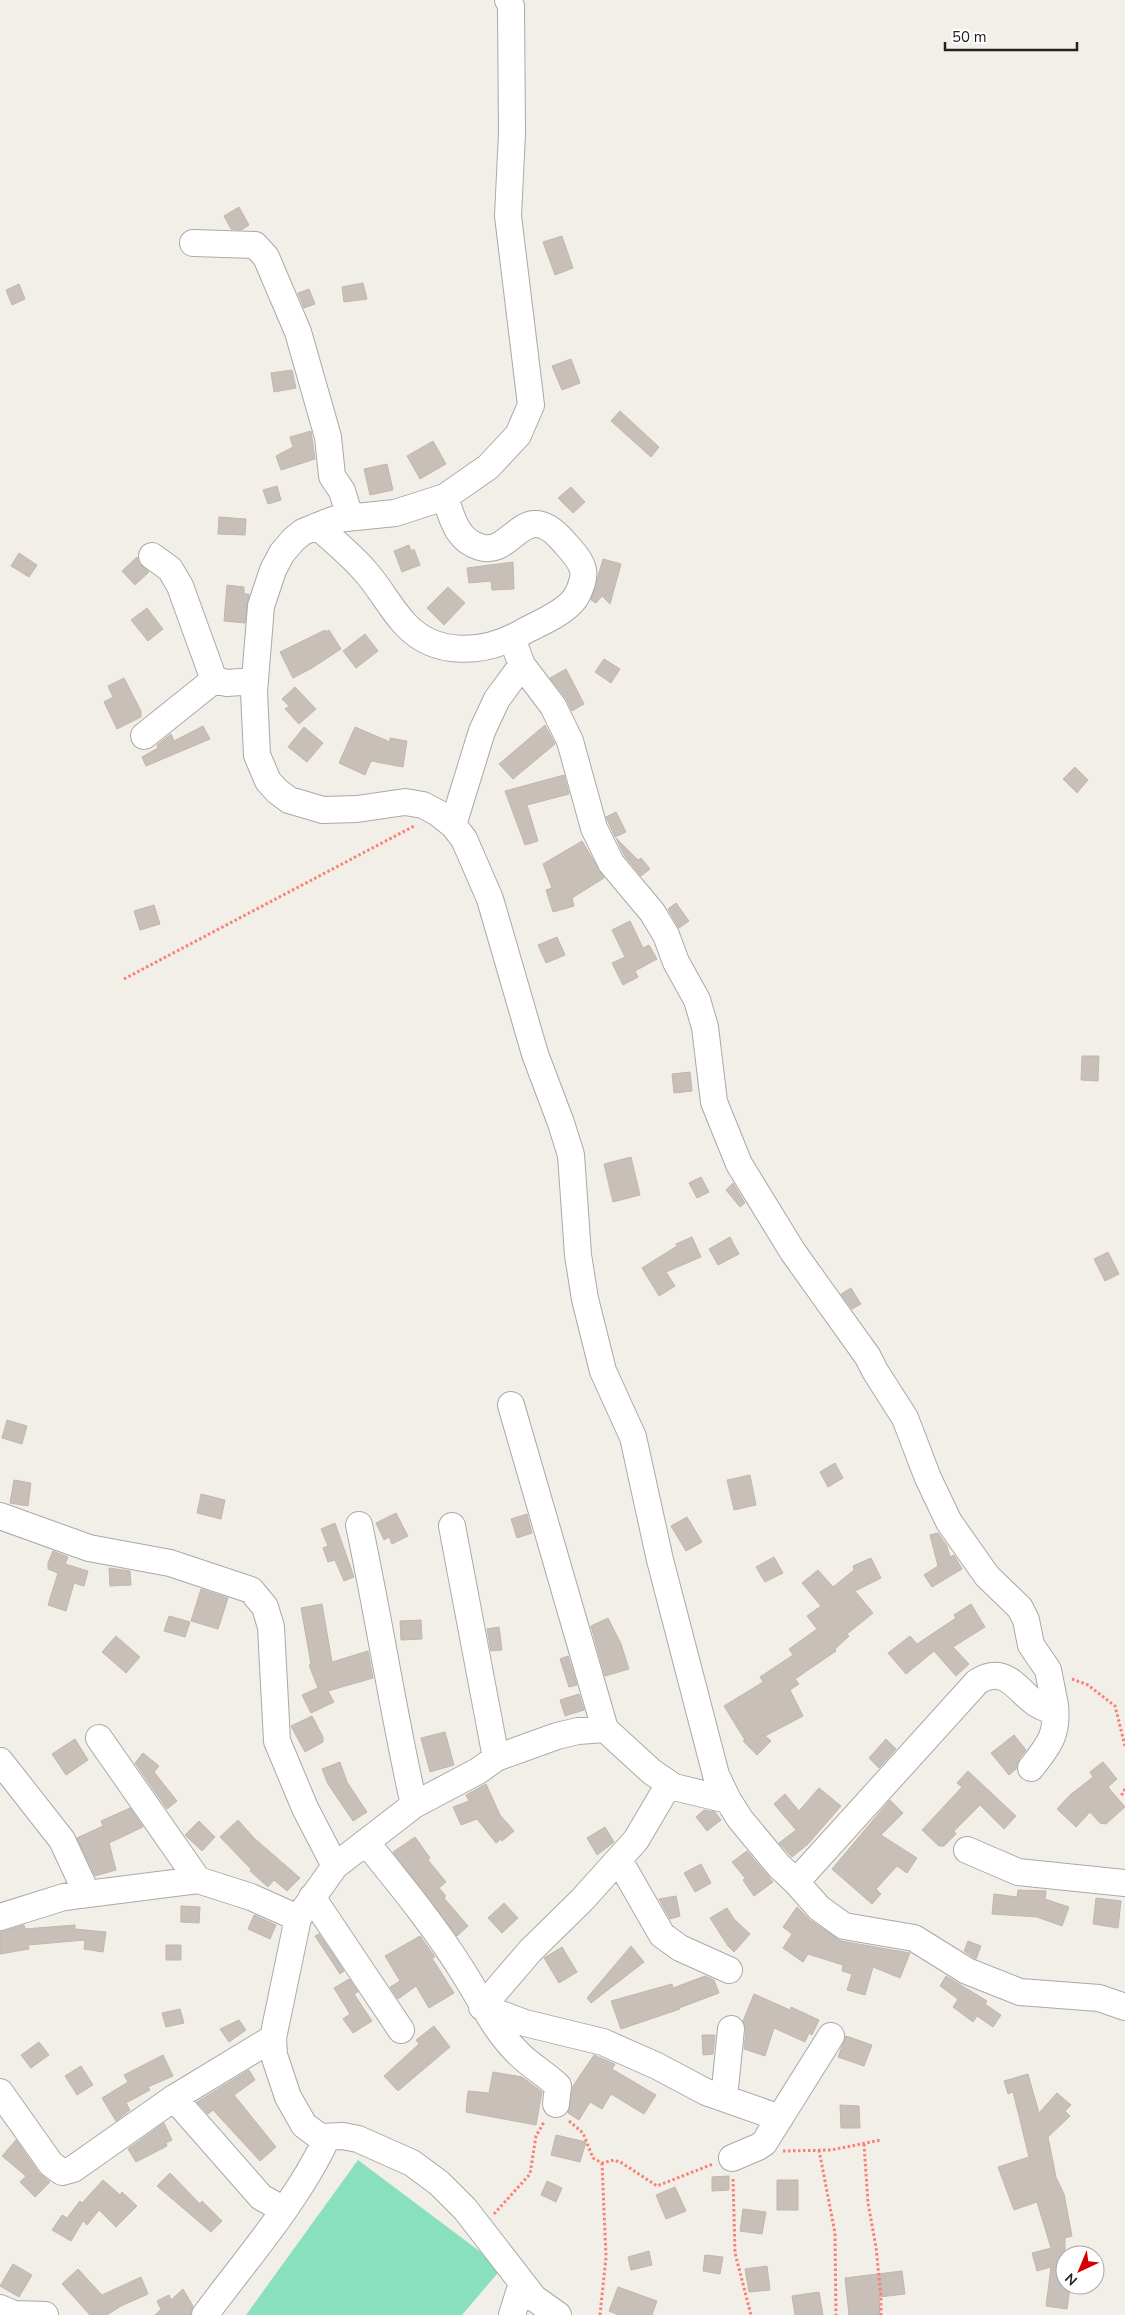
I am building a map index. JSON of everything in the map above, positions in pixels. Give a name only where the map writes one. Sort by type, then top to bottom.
[{"type":"street","points":[[508,0],[511,6],[513,63],[508,216],[530,405],[518,435],[488,467],[445,497],[395,512],[336,519],[316,526],[294,539],[282,553],[273,570],[261,606],[255,681],[257,755],[268,781],[277,792],[289,800],[323,810],[357,809],[405,802],[423,805],[446,819],[464,839],[490,899],[535,1054],[562,1122],[571,1155],[578,1255],[585,1299],[603,1371],[633,1436],[660,1560],[716,1775],[728,1800],[756,1839],[779,1866],[796,1882],[818,1908],[844,1926],[914,1938],[967,1971],[1020,1992],[1099,1998],[1125,2007]]},
{"type":"street","points":[[193,243],[255,245],[266,257],[298,332],[328,437],[332,476],[342,491],[350,517]]},
{"type":"street","points":[[316,526],[365,571],[406,625],[428,642],[453,649],[482,648],[512,638],[557,613],[573,601],[581,587],[584,571],[576,556],[553,529],[538,524],[522,527],[503,543],[492,548],[481,548],[462,536],[456,528],[445,497]]},
{"type":"street","points":[[152,556],[170,569],[180,586],[214,680]]},
{"type":"street","points":[[512,638],[522,665],[553,706],[570,741],[594,828],[611,863],[652,912],[666,935],[676,962],[697,1000],[705,1028],[714,1102],[739,1164],[793,1252],[868,1357],[905,1418],[928,1478],[949,1522],[987,1576],[1020,1608],[1026,1620],[1031,1646],[1048,1670],[1057,1724],[1046,1748],[1031,1768]]},
{"type":"street","points":[[446,819],[482,732],[498,699],[522,665]]},
{"type":"street","points":[[214,680],[227,683],[255,681]]},
{"type":"street","points":[[144,736],[214,680]]},
{"type":"street","points":[[511,1406],[605,1729],[652,1772],[674,1787],[728,1800]]},
{"type":"street","points":[[0,1516],[88,1548],[170,1563],[251,1590],[264,1607],[271,1627],[277,1741],[305,1808],[335,1866]]},
{"type":"street","points":[[359,1525],[380,1623],[395,1719],[414,1805]]},
{"type":"street","points":[[452,1526],[496,1758]]},
{"type":"street","points":[[796,1882],[977,1682],[988,1676],[1000,1675],[1046,1709],[1055,1705]]},
{"type":"street","points":[[558,2315],[543,2306],[522,2283],[448,2190],[412,2163],[352,2137],[328,2138],[312,2133],[298,2116],[288,2096],[274,2055],[273,2038],[298,1918],[335,1866],[414,1805],[478,1771],[496,1758],[557,1736],[578,1731],[605,1729]]},
{"type":"street","points":[[98,1738],[198,1880]]},
{"type":"street","points":[[0,1761],[62,1840],[87,1894]]},
{"type":"street","points":[[482,2007],[530,1951],[582,1900],[636,1840],[669,1784]]},
{"type":"street","points":[[366,1842],[423,1912],[461,1968],[482,2007],[518,2054],[558,2086],[556,2104]]},
{"type":"street","points":[[967,1850],[1018,1872],[1125,1884]]},
{"type":"street","points":[[618,1860],[662,1934],[680,1948],[729,1970]]},
{"type":"street","points":[[0,1916],[64,1897],[198,1880],[251,1897],[298,1918]]},
{"type":"street","points":[[312,1897],[401,2030]]},
{"type":"street","points":[[482,2007],[511,2016],[525,2023],[602,2042],[657,2066],[706,2092],[780,2118]]},
{"type":"street","points":[[724,2098],[731,2029]]},
{"type":"street","points":[[732,2158],[758,2148],[764,2143],[831,2036]]},
{"type":"street","points":[[0,2092],[51,2164],[62,2172],[73,2169],[174,2098],[273,2038]]},
{"type":"street","points":[[174,2098],[261,2197],[284,2210]]},
{"type":"street","points":[[205,2315],[284,2210],[328,2138]]},
{"type":"street","points":[[512,2315],[522,2283]]},
{"type":"street","points":[[0,2308],[14,2314],[45,2315]]},
{"type":"path","points":[[124,978],[446,819]]},
{"type":"path","points":[[1048,1670],[1088,1685],[1115,1706],[1125,1746]]},
{"type":"path","points":[[1125,1789],[1122,1794],[1125,1798]]},
{"type":"path","points":[[556,2104],[555,2111],[583,2133],[593,2158],[602,2163],[614,2160],[622,2163],[657,2186],[732,2158],[735,2253],[751,2315]]},
{"type":"path","points":[[480,2228],[530,2174],[536,2136],[556,2104]]},
{"type":"path","points":[[758,2148],[769,2152],[819,2150],[881,2140]]},
{"type":"path","points":[[864,2144],[868,2203],[876,2247],[881,2315]]},
{"type":"path","points":[[819,2150],[835,2233],[836,2315]]},
{"type":"path","points":[[600,2315],[606,2256],[602,2163]]},
{"type":"green space","points":[[358,2160],[502,2268],[462,2315],[246,2315]]},
{"type":"building","points":[[239,207],[249,225],[241,230],[231,229],[224,216]]},
{"type":"building","points":[[562,236],[573,268],[555,275],[543,242]]},
{"type":"building","points":[[363,283],[367,299],[344,302],[342,287]]},
{"type":"building","points":[[19,284],[25,299],[12,305],[6,290]]},
{"type":"building","points":[[309,289],[315,304],[304,308],[298,293]]},
{"type":"building","points":[[571,359],[580,383],[562,390],[552,366]]},
{"type":"building","points":[[292,370],[296,388],[274,392],[271,373]]},
{"type":"building","points":[[620,411],[659,447],[651,457],[611,421]]},
{"type":"building","points":[[311,431],[315,459],[281,470],[276,456],[293,447],[290,437]]},
{"type":"building","points":[[433,441],[446,464],[420,479],[407,456]]},
{"type":"building","points":[[387,464],[393,490],[370,495],[364,469]]},
{"type":"building","points":[[277,486],[281,500],[268,504],[263,490]]},
{"type":"building","points":[[571,487],[585,502],[573,513],[558,498]]},
{"type":"building","points":[[219,517],[246,519],[245,535],[218,534]]},
{"type":"building","points":[[409,545],[411,551],[414,549],[420,565],[402,572],[394,551]]},
{"type":"building","points":[[19,553],[37,565],[29,577],[11,566]]},
{"type":"building","points":[[137,557],[139,563],[149,572],[135,585],[122,571]]},
{"type":"building","points":[[603,559],[621,564],[610,604],[602,596],[596,603],[591,600]]},
{"type":"building","points":[[513,562],[514,589],[492,590],[491,581],[469,583],[467,568]]},
{"type":"building","points":[[227,585],[244,587],[244,594],[249,594],[245,623],[224,621]]},
{"type":"building","points":[[448,587],[465,603],[444,625],[427,608]]},
{"type":"building","points":[[147,608],[163,629],[148,641],[131,620]]},
{"type":"building","points":[[325,630],[326,632],[329,630],[341,649],[293,678],[280,652]]},
{"type":"building","points":[[365,634],[378,651],[356,668],[343,651]]},
{"type":"building","points":[[604,659],[620,669],[611,683],[595,672]]},
{"type":"building","points":[[566,669],[584,704],[572,711],[565,697],[550,678]]},
{"type":"building","points":[[124,678],[141,711],[141,717],[117,729],[104,702],[113,697],[108,686]]},
{"type":"building","points":[[295,687],[316,709],[299,724],[285,709],[289,706],[282,699]]},
{"type":"building","points":[[545,725],[555,744],[513,779],[499,764]]},
{"type":"building","points":[[203,726],[210,739],[146,766],[142,757],[158,748],[157,745],[171,734],[174,741]]},
{"type":"building","points":[[304,727],[323,743],[307,762],[288,747]]},
{"type":"building","points":[[355,727],[390,742],[390,738],[407,741],[403,767],[371,761],[365,775],[339,763]]},
{"type":"building","points":[[1075,767],[1088,780],[1077,793],[1063,779]]},
{"type":"building","points":[[564,775],[569,794],[527,805],[538,841],[525,845],[505,791]]},
{"type":"building","points":[[616,812],[626,832],[615,837],[606,817]]},
{"type":"building","points":[[616,838],[638,860],[641,858],[650,869],[641,876],[624,855]]},
{"type":"building","points":[[582,841],[604,878],[572,898],[574,906],[553,912],[546,890],[552,888],[543,864]]},
{"type":"building","points":[[676,903],[689,921],[679,928],[668,909]]},
{"type":"building","points":[[154,905],[160,924],[140,930],[134,911]]},
{"type":"building","points":[[630,921],[643,948],[649,945],[657,959],[635,971],[638,977],[623,985],[612,963],[625,957],[612,930]]},
{"type":"building","points":[[557,937],[565,955],[546,963],[538,945]]},
{"type":"building","points":[[1082,1056],[1099,1056],[1098,1081],[1081,1080]]},
{"type":"building","points":[[690,1072],[692,1091],[674,1093],[672,1074]]},
{"type":"building","points":[[631,1157],[640,1195],[613,1202],[604,1164]]},
{"type":"building","points":[[701,1177],[709,1192],[697,1198],[689,1183]]},
{"type":"building","points":[[733,1183],[745,1203],[740,1207],[726,1190]]},
{"type":"building","points":[[692,1237],[701,1257],[666,1272],[675,1286],[659,1296],[642,1268],[677,1246],[676,1244]]},
{"type":"building","points":[[730,1237],[739,1254],[718,1265],[709,1249]]},
{"type":"building","points":[[1108,1252],[1119,1274],[1105,1281],[1094,1259]]},
{"type":"building","points":[[851,1288],[861,1304],[852,1309],[841,1294]]},
{"type":"building","points":[[7,1420],[27,1426],[22,1444],[2,1438]]},
{"type":"building","points":[[835,1463],[843,1478],[828,1487],[820,1472]]},
{"type":"building","points":[[750,1475],[756,1505],[734,1510],[727,1480]]},
{"type":"building","points":[[14,1480],[31,1483],[28,1506],[10,1503]]},
{"type":"building","points":[[201,1494],[225,1500],[221,1519],[197,1513]]},
{"type":"building","points":[[396,1513],[408,1536],[392,1544],[389,1537],[384,1540],[376,1523]]},
{"type":"building","points":[[527,1514],[532,1533],[517,1538],[511,1519]]},
{"type":"building","points":[[687,1517],[702,1542],[686,1551],[671,1526]]},
{"type":"building","points":[[335,1523],[354,1577],[344,1581],[335,1560],[328,1562],[323,1548],[328,1546],[321,1529]]},
{"type":"building","points":[[938,1533],[947,1546],[950,1557],[954,1555],[962,1569],[932,1587],[924,1575],[938,1566],[930,1535]]},
{"type":"building","points":[[53,1551],[68,1557],[65,1564],[88,1571],[84,1586],[74,1583],[66,1611],[48,1605],[58,1573],[48,1569],[48,1563]]},
{"type":"building","points":[[774,1557],[783,1573],[765,1582],[756,1567]]},
{"type":"building","points":[[871,1558],[881,1578],[855,1591],[873,1613],[847,1634],[849,1636],[835,1649],[836,1651],[795,1679],[799,1684],[790,1690],[803,1716],[765,1736],[771,1741],[757,1755],[743,1741],[745,1740],[724,1706],[763,1682],[760,1677],[793,1655],[789,1649],[817,1629],[807,1616],[821,1606],[802,1583],[818,1570],[833,1587],[854,1570],[853,1566]]},
{"type":"building","points":[[109,1568],[130,1571],[131,1585],[110,1586]]},
{"type":"building","points":[[201,1589],[228,1598],[218,1629],[191,1621]]},
{"type":"building","points":[[322,1604],[332,1662],[368,1651],[373,1678],[328,1691],[334,1702],[311,1713],[302,1695],[318,1688],[309,1665],[311,1664],[301,1608]]},
{"type":"building","points":[[971,1604],[985,1627],[953,1647],[969,1664],[956,1676],[934,1651],[906,1674],[888,1653],[910,1636],[917,1644],[956,1618],[954,1615]]},
{"type":"building","points":[[169,1616],[190,1622],[185,1637],[164,1631]]},
{"type":"building","points":[[608,1618],[621,1644],[629,1669],[605,1676],[591,1626]]},
{"type":"building","points":[[421,1620],[422,1639],[401,1640],[400,1621]]},
{"type":"building","points":[[499,1627],[502,1650],[491,1651],[487,1629]]},
{"type":"building","points":[[116,1636],[140,1657],[126,1673],[102,1652]]},
{"type":"building","points":[[568,1656],[577,1685],[569,1687],[560,1659]]},
{"type":"building","points":[[579,1694],[584,1710],[565,1716],[560,1700]]},
{"type":"building","points":[[312,1716],[323,1737],[323,1742],[305,1752],[291,1726]]},
{"type":"building","points":[[445,1732],[454,1765],[430,1772],[421,1738]]},
{"type":"building","points":[[1014,1735],[1026,1750],[1019,1759],[1016,1769],[1009,1775],[991,1753]]},
{"type":"building","points":[[75,1739],[88,1760],[66,1775],[52,1754]]},
{"type":"building","points":[[886,1739],[896,1749],[879,1768],[869,1758]]},
{"type":"building","points":[[143,1753],[159,1766],[154,1772],[177,1801],[167,1809],[135,1763]]},
{"type":"building","points":[[340,1762],[347,1782],[367,1812],[353,1821],[328,1784],[322,1769]]},
{"type":"building","points":[[1103,1762],[1117,1779],[1108,1787],[1125,1807],[1106,1824],[1100,1823],[1090,1812],[1076,1827],[1057,1809],[1070,1795],[1093,1777],[1090,1772]]},
{"type":"building","points":[[968,1771],[1016,1816],[1004,1829],[980,1805],[954,1831],[956,1834],[944,1846],[939,1846],[922,1830],[962,1787],[957,1783]]},
{"type":"building","points":[[486,1784],[500,1815],[514,1831],[502,1841],[501,1839],[496,1843],[477,1819],[461,1825],[453,1807],[469,1801],[466,1795]]},
{"type":"building","points":[[819,1788],[841,1806],[808,1844],[792,1857],[779,1843],[796,1830],[774,1804],[785,1794],[799,1811]]},
{"type":"building","points":[[890,1800],[903,1813],[881,1835],[917,1858],[907,1873],[897,1866],[876,1889],[881,1894],[872,1904],[832,1869]]},
{"type":"building","points":[[130,1808],[143,1827],[109,1843],[116,1870],[95,1876],[77,1838],[103,1826],[101,1821]]},
{"type":"building","points":[[704,1810],[715,1812],[721,1820],[707,1831],[696,1817]]},
{"type":"building","points":[[238,1820],[254,1838],[300,1878],[287,1891],[274,1880],[268,1887],[250,1871],[251,1869],[220,1837]]},
{"type":"building","points":[[199,1821],[215,1837],[202,1851],[185,1835]]},
{"type":"building","points":[[605,1827],[614,1842],[597,1855],[587,1838]]},
{"type":"building","points":[[415,1837],[430,1858],[428,1860],[446,1882],[439,1888],[446,1896],[444,1898],[468,1926],[457,1936],[393,1852]]},
{"type":"building","points":[[747,1851],[773,1882],[754,1896],[743,1880],[745,1878],[732,1862]]},
{"type":"building","points":[[701,1864],[711,1883],[695,1892],[684,1873]]},
{"type":"building","points":[[1018,1890],[1046,1891],[1045,1899],[1069,1907],[1062,1926],[1037,1917],[992,1914],[994,1894],[1017,1897]]},
{"type":"building","points":[[676,1896],[680,1916],[670,1919],[659,1899]]},
{"type":"building","points":[[1096,1898],[1121,1901],[1118,1928],[1093,1924]]},
{"type":"building","points":[[504,1903],[518,1918],[502,1933],[488,1918]]},
{"type":"building","points":[[181,1906],[200,1907],[199,1923],[181,1922]]},
{"type":"building","points":[[797,1907],[810,1920],[841,1941],[910,1953],[900,1978],[873,1967],[865,1995],[847,1990],[852,1974],[842,1971],[843,1965],[808,1954],[803,1962],[783,1948],[792,1934],[783,1927]]},
{"type":"building","points":[[727,1908],[734,1919],[750,1934],[734,1952],[710,1918]]},
{"type":"building","points":[[254,1915],[276,1925],[270,1939],[248,1929]]},
{"type":"building","points":[[24,1925],[25,1929],[75,1925],[75,1929],[106,1932],[103,1952],[84,1949],[85,1940],[28,1945],[29,1949],[0,1954],[0,1932]]},
{"type":"building","points":[[319,1934],[344,1971],[340,1974],[315,1936]]},
{"type":"building","points":[[420,1936],[435,1957],[432,1958],[454,1993],[429,2008],[416,1986],[398,1999],[390,1987],[400,1981],[385,1956]]},
{"type":"building","points":[[968,1941],[981,1946],[976,1959],[964,1951]]},
{"type":"building","points":[[166,1945],[181,1945],[181,1960],[166,1960]]},
{"type":"building","points":[[631,1946],[644,1962],[591,2003],[587,1998]]},
{"type":"building","points":[[562,1947],[577,1972],[559,1983],[544,1958]]},
{"type":"building","points":[[705,1976],[714,1980],[719,1993],[680,2009],[621,2029],[611,2001],[672,1984],[673,1988]]},
{"type":"building","points":[[946,1976],[987,2001],[985,2004],[1001,2015],[993,2027],[977,2016],[973,2022],[953,2007],[958,1999],[940,1986]]},
{"type":"building","points":[[349,1979],[358,1992],[354,1994],[372,2021],[353,2033],[343,2019],[350,2014],[334,1988]]},
{"type":"building","points":[[754,1994],[790,2010],[791,2007],[819,2020],[812,2035],[809,2033],[805,2042],[774,2028],[765,2056],[744,2049],[746,2030],[743,2021]]},
{"type":"building","points":[[180,2009],[184,2023],[166,2027],[162,2013]]},
{"type":"building","points":[[239,2020],[246,2030],[229,2042],[220,2029]]},
{"type":"building","points":[[434,2026],[450,2047],[398,2091],[384,2076],[419,2044],[416,2040]]},
{"type":"building","points":[[702,2035],[715,2035],[713,2054],[703,2055]]},
{"type":"building","points":[[846,2036],[872,2045],[864,2066],[838,2057]]},
{"type":"building","points":[[39,2042],[49,2055],[31,2068],[21,2055]]},
{"type":"building","points":[[163,2055],[173,2076],[148,2087],[150,2090],[126,2103],[130,2110],[116,2121],[102,2098],[128,2082],[124,2075]]},
{"type":"building","points":[[594,2055],[615,2064],[612,2069],[656,2095],[644,2114],[611,2094],[602,2109],[590,2102],[579,2120],[568,2113],[573,2086]]},
{"type":"building","points":[[81,2066],[93,2085],[77,2095],[65,2076]]},
{"type":"building","points":[[249,2070],[255,2080],[234,2095],[276,2147],[260,2161],[213,2110],[208,2114],[197,2102]]},
{"type":"building","points":[[493,2072],[522,2077],[542,2092],[536,2125],[466,2112],[468,2091],[489,2093]]},
{"type":"building","points":[[1028,2074],[1039,2113],[1057,2093],[1071,2105],[1065,2111],[1070,2116],[1048,2137],[1056,2177],[1064,2194],[1072,2236],[1065,2238],[1065,2245],[1055,2245],[1055,2295],[1069,2295],[1067,2309],[1046,2306],[1051,2267],[1037,2271],[1032,2253],[1051,2248],[1037,2202],[1014,2210],[998,2167],[1029,2157],[1013,2092],[1008,2094],[1004,2081]]},
{"type":"building","points":[[840,2105],[859,2106],[860,2128],[841,2128]]},
{"type":"building","points":[[164,2123],[172,2140],[166,2143],[167,2146],[136,2162],[128,2149]]},
{"type":"building","points":[[556,2135],[586,2142],[580,2162],[551,2155]]},
{"type":"building","points":[[16,2140],[39,2173],[50,2182],[35,2197],[20,2182],[26,2176],[2,2156]]},
{"type":"building","points":[[170,2173],[200,2204],[202,2201],[222,2221],[211,2232],[157,2186]]},
{"type":"building","points":[[729,2176],[729,2190],[712,2191],[712,2177]]},
{"type":"building","points":[[103,2180],[120,2195],[122,2192],[137,2206],[116,2227],[99,2210],[87,2225],[83,2221],[71,2241],[52,2230],[62,2215],[67,2218],[80,2201],[82,2203]]},
{"type":"building","points":[[777,2180],[798,2180],[798,2210],[777,2210]]},
{"type":"building","points":[[547,2181],[562,2188],[556,2202],[541,2195]]},
{"type":"building","points":[[675,2187],[686,2211],[666,2219],[656,2195]]},
{"type":"building","points":[[743,2209],[766,2212],[762,2234],[740,2231]]},
{"type":"building","points":[[649,2251],[652,2265],[631,2270],[628,2257]]},
{"type":"building","points":[[705,2255],[723,2257],[720,2274],[703,2271]]},
{"type":"building","points":[[13,2264],[32,2275],[19,2297],[0,2286]]},
{"type":"building","points":[[767,2266],[770,2290],[749,2292],[745,2269]]},
{"type":"building","points":[[78,2269],[102,2295],[141,2277],[148,2294],[121,2306],[107,2315],[90,2315],[62,2284]]},
{"type":"building","points":[[902,2271],[905,2294],[879,2297],[880,2315],[849,2315],[845,2278]]},
{"type":"building","points":[[618,2287],[657,2301],[652,2315],[619,2315],[609,2311]]},
{"type":"building","points":[[183,2289],[193,2306],[190,2315],[155,2315],[161,2309],[157,2301],[169,2295],[171,2300]]},
{"type":"building","points":[[819,2292],[823,2315],[795,2315],[792,2296]]}]
